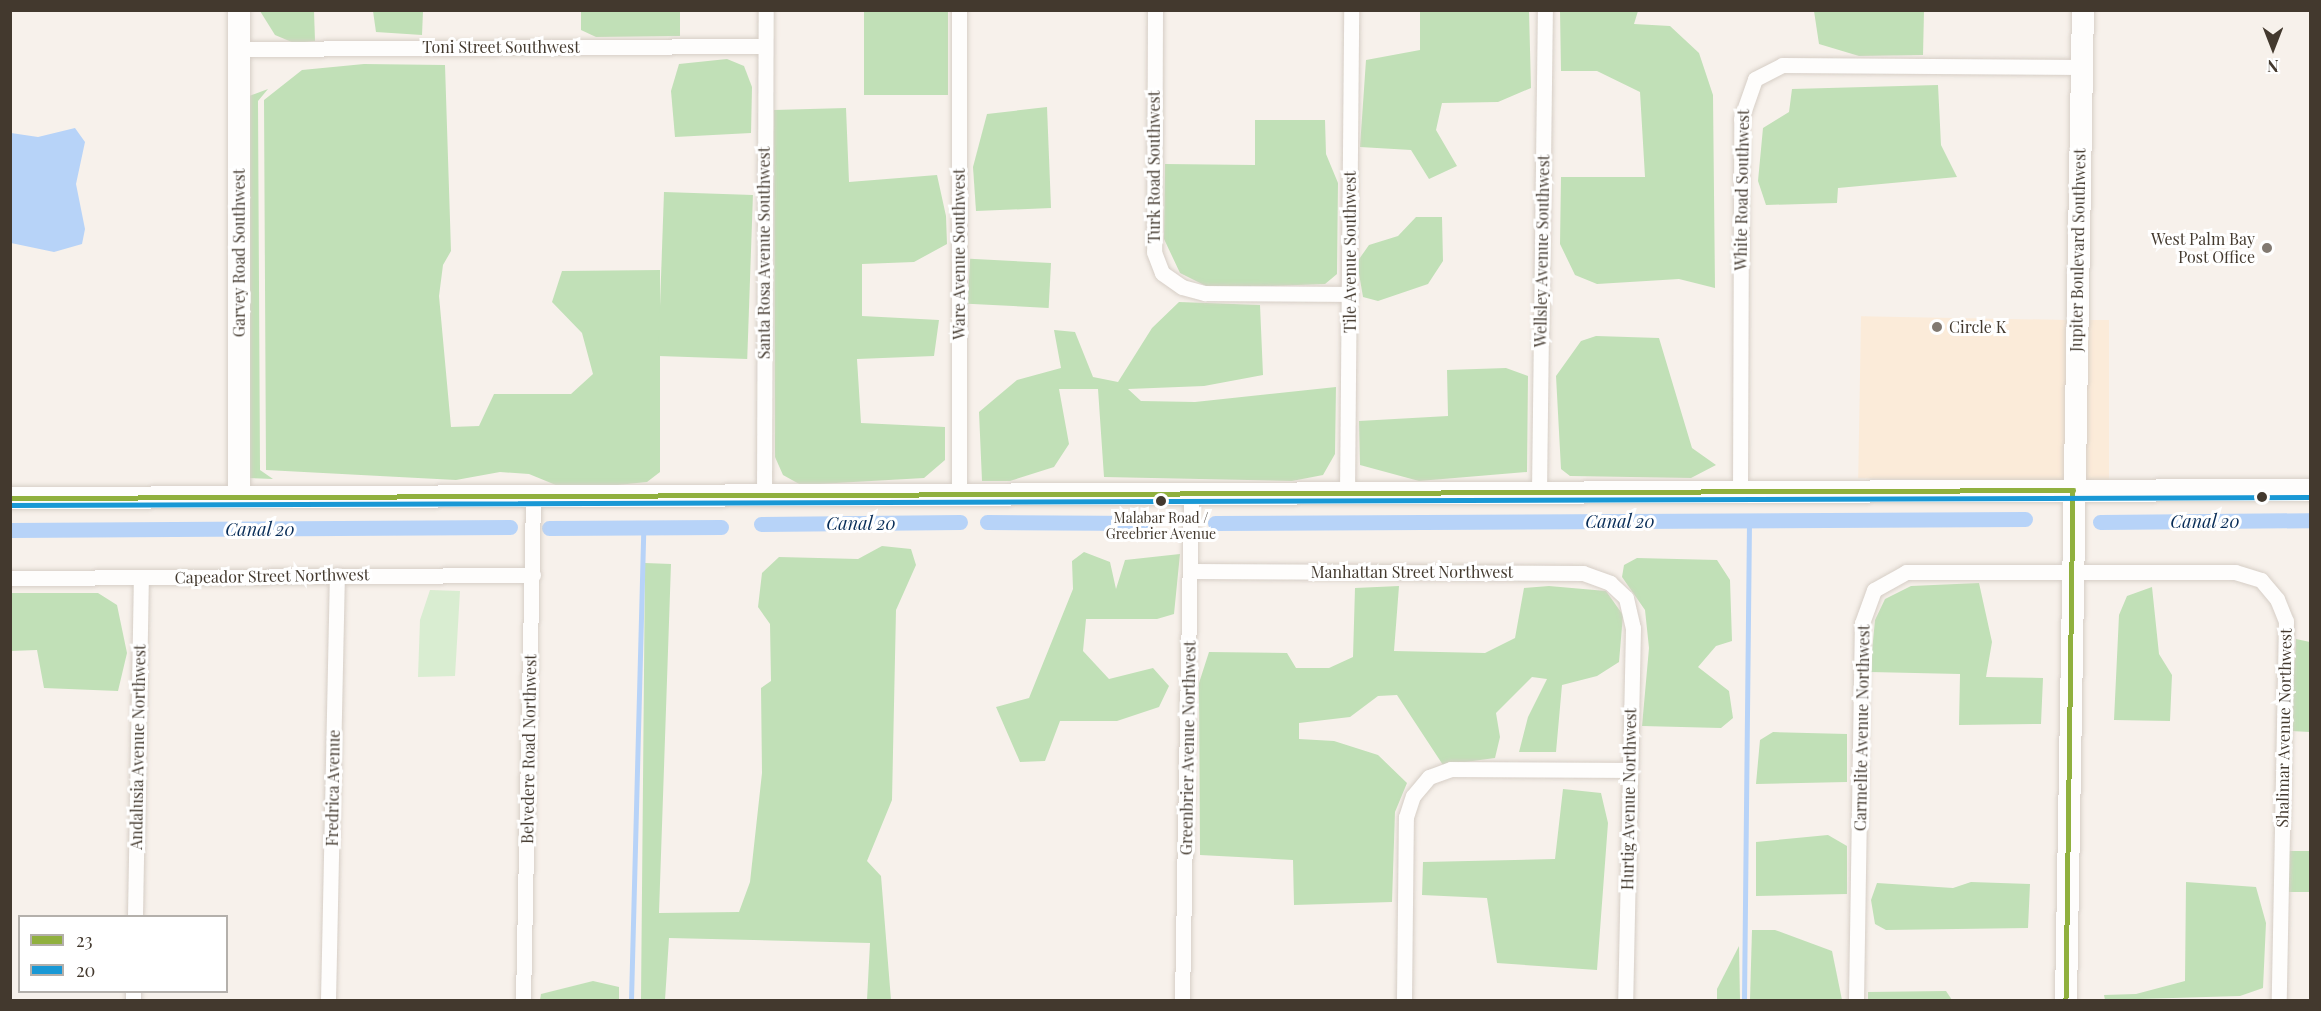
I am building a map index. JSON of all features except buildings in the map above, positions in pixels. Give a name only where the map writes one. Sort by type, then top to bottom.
[{"type":"main road","name":"Garvey Road Southwest","points":[[239,10],[239,496]]},
{"type":"main road","name":"Jupiter Boulevard Southwest","points":[[2066,1000],[2083,10]]},
{"type":"main road","points":[[10,498],[959,497],[2310,489]]},
{"type":"street","name":"Santa Rosa Avenue Southwest","points":[[764,496],[764,46],[766,10]]},
{"type":"street","name":"Ware Avenue Southwest","points":[[959,10],[959,497]]},
{"type":"street","name":"Turk Road Southwest","points":[[1155,10],[1154,252],[1162,273],[1182,287],[1205,293],[1350,294]]},
{"type":"street","name":"Tile Avenue Southwest","points":[[1347,494],[1351,10]]},
{"type":"street","name":"Wellsley Avenue Southwest","points":[[1539,492],[1545,10]]},
{"type":"street","name":"Toni Street Southwest","points":[[239,49],[764,46]]},
{"type":"street","name":"White Road Southwest","points":[[1740,492],[1741,119],[1755,79],[1782,65],[2083,67]]},
{"type":"street","name":"Greenbrier Avenue Northwest","points":[[1182,1000],[1191,495]]},
{"type":"street","name":"Belvedere Road Northwest","points":[[523,1000],[533,498]]},
{"type":"street","name":"Manhattan Street Northwest","points":[[1191,571],[1583,573],[1610,583],[1626,598]]},
{"type":"street","name":"Carmelite Avenue Northwest","points":[[1856,1000],[1861,636],[1874,590],[1906,572],[2074,573]]},
{"type":"street","name":"Shalimar Avenue Northwest","points":[[2074,573],[2235,572],[2261,580],[2277,599],[2286,621],[2279,1000]]},
{"type":"street","name":"Fredrica Avenue","points":[[328,1000],[337,575]]},
{"type":"street","name":"Capeador Street Northwest","points":[[10,578],[533,575]]},
{"type":"street","name":"Andalusia Avenue Northwest","points":[[135,915],[141,578]]},
{"type":"street","name":"Hurtig Avenue Northwest","points":[[1625,1000],[1633,628],[1626,598]]},
{"type":"street","points":[[1404,1000],[1406,817],[1413,796],[1429,777],[1451,769],[1630,771]]},
{"type":"shaded area","points":[[1861,316],[2069,320],[2066,482],[1858,478]]},
{"type":"shaded area","points":[[2084,320],[2109,320],[2109,482],[2084,482]]},
{"type":"green space","points":[[260,11],[314,11],[315,41],[294,43],[275,35]]},
{"type":"green space","points":[[373,11],[423,11],[422,35],[376,32]]},
{"type":"green space","points":[[581,11],[680,11],[680,36],[596,37],[581,30]]},
{"type":"green space","points":[[864,11],[948,11],[948,95],[864,95]]},
{"type":"green space","points":[[1420,11],[1529,11],[1531,88],[1498,102],[1442,103],[1436,130],[1457,166],[1429,179],[1411,150],[1360,147],[1366,60],[1420,50]]},
{"type":"green space","points":[[1560,11],[1638,11],[1634,24],[1670,26],[1699,53],[1713,95],[1715,288],[1679,279],[1597,284],[1575,275],[1560,244],[1561,177],[1645,177],[1640,92],[1597,71],[1561,71]]},
{"type":"green space","points":[[1814,11],[1924,11],[1923,55],[1859,56],[1819,44]]},
{"type":"green space","points":[[727,59],[744,66],[752,87],[751,133],[675,137],[671,91],[679,64]]},
{"type":"green space","points":[[364,64],[445,65],[451,251],[443,265],[439,296],[451,427],[479,426],[494,394],[571,394],[593,374],[582,333],[552,302],[562,271],[660,270],[660,472],[647,482],[568,490],[529,474],[500,472],[456,480],[266,470],[264,100],[302,70]]},
{"type":"green space","points":[[1938,85],[1941,145],[1957,177],[1838,188],[1837,203],[1766,205],[1758,181],[1763,128],[1789,112],[1792,89]]},
{"type":"green space","points":[[268,89],[258,101],[260,470],[273,479],[247,478],[249,96]]},
{"type":"green space","points":[[1047,107],[1051,208],[976,211],[973,167],[987,114]]},
{"type":"green space","points":[[846,108],[849,182],[937,175],[946,216],[947,244],[914,262],[862,264],[862,316],[939,320],[934,356],[857,359],[861,423],[945,427],[945,460],[924,478],[801,485],[783,475],[775,457],[774,110]]},
{"type":"green space","points":[[1255,120],[1325,120],[1326,154],[1338,183],[1337,274],[1325,284],[1210,288],[1180,273],[1164,239],[1165,164],[1255,165]]},
{"type":"green space","points":[[664,192],[753,195],[747,359],[658,356]]},
{"type":"green space","points":[[1416,217],[1442,217],[1443,261],[1428,284],[1378,301],[1363,297],[1357,262],[1369,245],[1398,236]]},
{"type":"green space","points":[[970,259],[1051,263],[1049,308],[968,304]]},
{"type":"green space","points":[[1179,302],[1260,305],[1263,375],[1204,386],[1128,389],[1141,401],[1195,402],[1336,387],[1335,454],[1323,475],[1292,481],[1104,477],[1098,389],[1059,389],[1069,444],[1054,467],[1010,481],[982,481],[979,412],[1017,380],[1061,368],[1054,330],[1075,332],[1093,377],[1118,382],[1152,328]]},
{"type":"green space","points":[[1596,336],[1659,338],[1692,448],[1716,465],[1691,478],[1570,476],[1561,469],[1556,376],[1581,341]]},
{"type":"green space","points":[[1506,368],[1528,376],[1527,472],[1419,481],[1360,465],[1359,421],[1448,416],[1447,370]]},
{"type":"green space","points":[[882,546],[911,549],[916,565],[896,610],[892,800],[867,861],[881,876],[891,1000],[867,1000],[870,943],[669,938],[665,1000],[641,1000],[645,563],[671,564],[659,913],[739,912],[750,882],[762,773],[761,688],[771,681],[770,624],[758,607],[762,573],[779,557],[858,559]]},
{"type":"green space","points":[[1084,552],[1110,562],[1116,589],[1125,560],[1180,554],[1174,614],[1157,619],[1086,619],[1083,651],[1109,679],[1153,668],[1169,686],[1159,707],[1117,721],[1060,721],[1045,761],[1020,762],[996,707],[1029,698],[1073,589],[1072,561]]},
{"type":"green space","points":[[1637,558],[1717,560],[1730,580],[1732,641],[1716,646],[1698,667],[1729,691],[1733,718],[1721,728],[1642,726],[1649,648],[1645,610],[1622,577],[1624,565]]},
{"type":"green space","points":[[1979,583],[1992,642],[1986,677],[2043,678],[2041,724],[1959,725],[1960,674],[1870,672],[1875,620],[1885,599],[1911,586]]},
{"type":"green space","points":[[1399,586],[1394,651],[1485,653],[1515,638],[1524,588],[1549,586],[1606,591],[1623,615],[1619,662],[1597,676],[1562,685],[1556,752],[1519,752],[1528,717],[1547,679],[1532,677],[1496,713],[1500,737],[1495,758],[1443,765],[1397,695],[1378,696],[1350,717],[1299,723],[1299,739],[1334,741],[1378,755],[1407,783],[1395,812],[1392,902],[1294,905],[1293,860],[1200,855],[1199,683],[1209,652],[1287,653],[1296,668],[1329,668],[1353,657],[1355,588]]},
{"type":"green space","points":[[2152,587],[2159,654],[2172,675],[2170,721],[2114,720],[2119,615],[2127,596]]},
{"type":"green space","points":[[430,590],[460,591],[455,676],[418,677],[420,620]]},
{"type":"green space","points":[[11,593],[98,593],[117,605],[127,653],[118,691],[44,688],[37,650],[11,651]]},
{"type":"green space","points":[[2296,639],[2310,642],[2310,732],[2291,731]]},
{"type":"green space","points":[[1773,732],[1847,734],[1847,782],[1756,784],[1760,740]]},
{"type":"green space","points":[[1563,789],[1601,793],[1608,823],[1597,970],[1497,963],[1487,898],[1422,895],[1423,862],[1555,859]]},
{"type":"green space","points":[[1828,835],[1847,846],[1847,894],[1756,896],[1756,842]]},
{"type":"green space","points":[[2288,851],[2310,851],[2310,892],[2288,892]]},
{"type":"green space","points":[[1971,882],[2030,884],[2028,928],[1886,930],[1875,924],[1871,900],[1877,883],[1953,888]]},
{"type":"green space","points":[[2186,882],[2256,887],[2266,923],[2263,988],[2240,996],[2105,1000],[2104,995],[2136,994],[2185,981]]},
{"type":"green space","points":[[1752,930],[1775,930],[1832,951],[1842,1000],[1750,1000]]},
{"type":"green space","points":[[1739,946],[1740,1000],[1717,1000],[1717,989]]},
{"type":"green space","points":[[593,981],[619,987],[619,1000],[540,1000],[541,994]]},
{"type":"green space","points":[[1946,991],[1952,1000],[1868,1000],[1868,992]]},
{"type":"water","points":[[75,128],[85,142],[76,184],[85,229],[82,244],[54,252],[11,243],[11,133],[38,137]]},
{"type":"waterway","name":"Canal 20","points":[[1215,523],[2025,519]]},
{"type":"waterway","name":"Canal 20","points":[[2100,522],[2310,520]]},
{"type":"waterway","points":[[1744,1000],[1749,521]]},
{"type":"waterway","name":"Canal 20","points":[[761,524],[960,522]]},
{"type":"waterway","name":"Canal 20","points":[[987,522],[1143,523]]},
{"type":"waterway","name":"Canal 20","points":[[10,530],[510,527]]},
{"type":"waterway","points":[[631,1000],[643,527]]},
{"type":"waterway","name":"Canal 20","points":[[549,528],[721,527]]},
{"type":"transit line","name":"23","points":[[10,498],[2073,490],[2066,1000]]},
{"type":"transit line","name":"20","points":[[10,505],[2310,497]]},
{"type":"place","name":"West Palm Bay Post Office","points":[[2267,248]]},
{"type":"place","name":"Circle K","points":[[1937,327]]},
{"type":"place","name":"Malabar Road / Greebrier Avenue","points":[[1161,501]]}]
